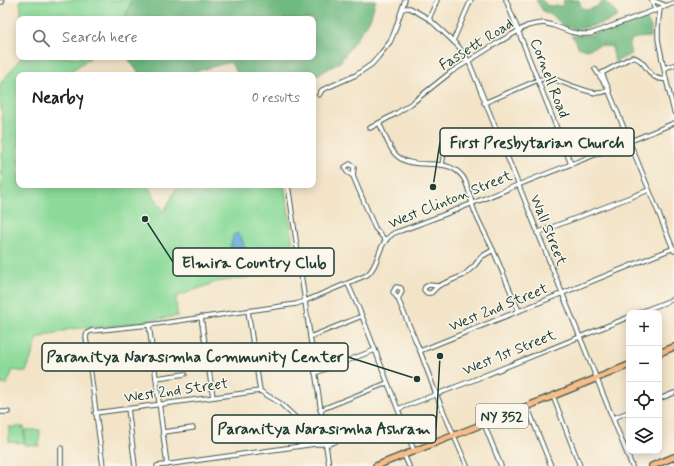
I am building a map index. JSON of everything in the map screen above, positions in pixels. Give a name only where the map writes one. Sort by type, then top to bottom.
[{"type":"main road","points":[[662,352],[674,347]]},
{"type":"main road","name":"NY 352","points":[[376,466],[626,366]]},
{"type":"main road","points":[[652,466],[674,457]]},
{"type":"street","points":[[319,95],[322,90],[356,75],[372,64],[387,46],[394,33],[405,0]]},
{"type":"street","points":[[428,19],[437,0]]},
{"type":"street","points":[[453,40],[471,0]]},
{"type":"street","name":"Cornell Road","points":[[506,0],[571,164]]},
{"type":"street","points":[[652,0],[667,6]]},
{"type":"street","points":[[652,0],[655,11]]},
{"type":"street","name":"Fassett Road","points":[[370,128],[412,103],[451,72],[527,26],[544,23],[571,32],[590,34],[674,3]]},
{"type":"street","name":"Wall Street","points":[[402,9],[410,8],[428,19],[453,40],[468,62],[632,466]]},
{"type":"street","points":[[660,8],[658,39],[674,112]]},
{"type":"street","points":[[666,79],[662,80],[656,78],[651,74],[640,59],[635,57],[631,57],[602,73],[674,249]]},
{"type":"street","points":[[664,68],[674,65]]},
{"type":"street","points":[[595,69],[609,90]]},
{"type":"street","points":[[484,103],[546,78],[597,93],[609,90]]},
{"type":"street","points":[[379,123],[392,150],[403,160],[418,164],[453,167],[463,178],[479,222],[493,250],[519,312]]},
{"type":"street","name":"West Clinton Street","points":[[96,412],[86,337],[87,333],[98,330],[149,325],[296,304],[305,301],[348,284],[372,271],[385,240],[394,233],[630,142],[674,123]]},
{"type":"street","points":[[442,165],[447,140]]},
{"type":"street","points":[[353,176],[375,228],[385,240]]},
{"type":"street","points":[[288,188],[329,466]]},
{"type":"street","points":[[537,233],[649,190]]},
{"type":"street","name":"West 2nd Street","points":[[420,351],[674,249]]},
{"type":"street","points":[[438,286],[464,274],[475,265],[481,257],[493,250]]},
{"type":"street","points":[[348,284],[362,316],[414,451]]},
{"type":"street","points":[[398,299],[467,466]]},
{"type":"street","points":[[646,310],[674,299]]},
{"type":"street","points":[[248,310],[260,391],[280,403],[295,416],[310,433],[315,444]]},
{"type":"street","points":[[310,337],[362,316]]},
{"type":"street","points":[[201,317],[213,397]]},
{"type":"street","name":"West 1st Street","points":[[398,409],[626,318]]},
{"type":"street","points":[[149,325],[167,465]]},
{"type":"street","points":[[152,353],[177,349]]},
{"type":"street","points":[[315,373],[375,350]]},
{"type":"street","points":[[156,378],[185,374]]},
{"type":"street","points":[[320,410],[387,383]]},
{"type":"street","name":"West 2nd Street","points":[[96,412],[260,391]]},
{"type":"street","points":[[662,398],[674,393]]},
{"type":"street","points":[[553,396],[580,466]]},
{"type":"street","points":[[527,406],[551,466]]},
{"type":"street","points":[[128,408],[135,466]]},
{"type":"street","points":[[0,412],[8,412]]},
{"type":"street","points":[[96,412],[103,466]]},
{"type":"street","points":[[613,418],[626,413]]},
{"type":"street","points":[[157,466],[315,444],[329,444],[401,416]]},
{"type":"street","points":[[484,424],[501,466]]},
{"type":"street","points":[[163,432],[193,428]]},
{"type":"street","points":[[61,448],[62,466]]},
{"type":"street","points":[[404,455],[409,466]]},
{"type":"green space","points":[[20,0],[132,0],[125,16],[22,16]]},
{"type":"green space","points":[[132,0],[376,0],[370,19],[340,62],[316,76],[316,72],[237,72],[230,62],[194,72],[138,72],[129,60],[316,60],[316,16],[125,16]]},
{"type":"green space","points":[[536,0],[542,0],[548,6],[562,6],[564,0],[579,0],[581,7],[587,10],[596,7],[604,1],[618,16],[609,21],[579,29],[565,27],[553,16],[543,11]]},
{"type":"green space","points":[[637,18],[646,18],[651,28],[650,37],[632,39],[629,46],[631,54],[615,62],[612,47],[600,45],[586,50],[578,47],[575,40],[571,36],[591,35]]},
{"type":"green space","points":[[20,60],[87,60],[72,72],[16,72],[16,188],[149,188],[164,212],[176,188],[285,188],[291,226],[294,268],[263,275],[216,282],[176,297],[177,316],[115,326],[70,329],[38,338],[26,372],[13,370],[7,384],[0,384],[0,226],[3,127],[0,84]]},
{"type":"green space","points":[[9,427],[24,427],[24,443],[9,442]]},
{"type":"green space","points":[[25,430],[40,430],[39,446],[25,445]]},
{"type":"water","points":[[238,233],[241,236],[246,249],[254,257],[251,266],[239,269],[229,264],[228,260],[233,235]]},
{"type":"place","name":"First Presbytarian Church","points":[[433,187]]},
{"type":"place","name":"Elmira Country Club","points":[[145,219]]},
{"type":"place","name":"Paranitya Narasimha Ashram","points":[[440,356]]},
{"type":"place","name":"Paranitya Narasimha Community Center","points":[[417,379]]}]
